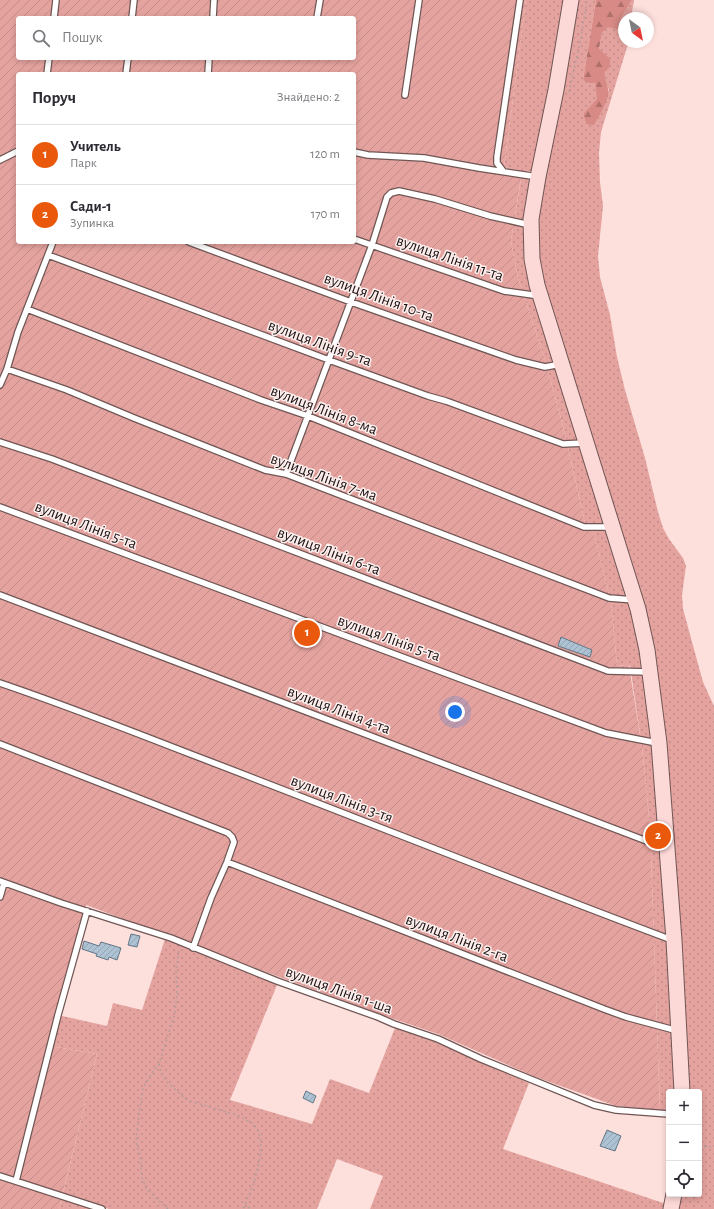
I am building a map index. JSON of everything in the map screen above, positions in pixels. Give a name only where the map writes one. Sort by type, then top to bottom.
[{"type":"main road","points":[[571,0],[556,90],[538,177],[531,225],[532,259],[540,296],[636,600],[650,672],[660,744],[674,940],[682,1089]]},
{"type":"main road","points":[[671,1209],[673,1197]]},
{"type":"lane","points":[[54,16],[56,0]]},
{"type":"lane","points":[[132,16],[134,0]]},
{"type":"lane","points":[[213,16],[214,0]]},
{"type":"lane","points":[[317,16],[320,0]]},
{"type":"lane","points":[[405,95],[419,0]]},
{"type":"lane","points":[[503,171],[497,163],[497,157],[520,0]]},
{"type":"lane","points":[[46,72],[49,60]]},
{"type":"lane","points":[[126,72],[128,60]]},
{"type":"lane","points":[[208,72],[209,60]]},
{"type":"lane","points":[[0,160],[16,152]]},
{"type":"lane","points":[[356,152],[368,155],[424,158],[538,177]]},
{"type":"lane","points":[[286,474],[372,245],[387,198],[391,193],[399,192],[435,199],[490,216],[531,225]]},
{"type":"lane","name":"вулиця Лінія 11-та","points":[[356,240],[504,291],[540,296]]},
{"type":"lane","points":[[0,385],[7,370],[18,332],[51,244]]},
{"type":"lane","name":"вулиця Лінія 10-та","points":[[194,244],[351,302],[516,360],[545,367],[561,364]]},
{"type":"lane","name":"вулиця Лінія 9-та","points":[[48,255],[329,360],[562,444],[586,443]]},
{"type":"lane","name":"вулиця Лінія 8-ма","points":[[27,309],[261,400],[308,416],[584,527],[612,527]]},
{"type":"lane","name":"вулиця Лінія 7-ма","points":[[7,370],[67,390],[265,470],[286,474],[608,598],[636,600]]},
{"type":"lane","name":"вулиця Лінія 6-та","points":[[0,442],[52,459],[608,671],[650,672]]},
{"type":"lane","name":"вулиця Лінія 5-та","points":[[0,507],[606,733],[660,744]]},
{"type":"lane","name":"вулиця Лінія 4-та","points":[[0,595],[668,849]]},
{"type":"lane","name":"вулиця Лінія 3-тя","points":[[0,683],[70,708],[570,902],[674,940]]},
{"type":"lane","points":[[0,744],[228,832],[234,842],[211,898],[193,948]]},
{"type":"lane","name":"вулиця Лінія 2-га","points":[[227,862],[604,1009],[679,1032]]},
{"type":"lane","points":[[0,898],[2,882]]},
{"type":"lane","name":"вулиця Лінія 1-ша","points":[[2,882],[181,942],[277,981],[438,1039],[594,1106],[616,1110],[666,1114]]},
{"type":"lane","points":[[16,1181],[58,1015],[87,911]]},
{"type":"lane","points":[[0,1176],[102,1209]]},
{"type":"path","points":[[569,93],[581,38],[586,0]]},
{"type":"path","points":[[168,1209],[147,1190],[142,1178],[140,1156],[136,1142],[143,1088],[159,1064],[175,1013],[177,992],[176,969],[181,942]]},
{"type":"path","points":[[159,1064],[161,1073],[167,1082],[188,1100],[239,1116],[254,1124],[261,1141],[260,1157],[254,1183],[243,1209]]},
{"type":"path","points":[[702,1146],[714,1148]]},
{"type":"path","points":[[245,1202],[250,1209]]},
{"type":"shaded area","points":[[0,0],[526,0],[504,167],[522,171],[511,241],[518,278],[545,360],[563,426],[585,523],[593,529],[611,602],[617,665],[629,666],[642,747],[650,827],[660,1110],[616,1106],[533,1076],[438,1034],[382,1015],[86,905],[50,1046],[97,1054],[59,1209],[0,1209]]},
{"type":"shaded area","points":[[526,0],[567,0],[534,168],[531,171],[522,171],[504,167]]},
{"type":"shaded area","points":[[576,0],[596,0],[583,80],[595,83],[598,99],[583,114],[586,124],[609,90],[604,79],[605,71],[599,49],[602,33],[608,26],[616,29],[618,28],[618,48],[627,48],[601,132],[599,153],[603,206],[598,256],[600,277],[610,315],[617,357],[625,390],[645,458],[658,512],[663,528],[683,558],[686,566],[682,595],[683,609],[703,682],[714,706],[714,1209],[678,1209],[680,1197],[702,1197],[702,1089],[687,1089],[651,650],[542,283],[535,224]]},
{"type":"shaded area","points":[[632,0],[634,0],[632,12],[625,12]]},
{"type":"shaded area","points":[[521,178],[528,179],[530,182],[527,222],[634,614],[655,739],[678,1089],[666,1089],[666,1110],[660,1110],[650,827],[642,747],[630,666],[617,665],[611,602],[593,529],[585,523],[563,426],[545,360],[518,278],[511,241]]},
{"type":"shaded area","points":[[165,939],[243,969],[277,985],[230,1100],[312,1124],[330,1079],[369,1093],[395,1028],[436,1042],[529,1083],[503,1149],[669,1205],[668,1209],[370,1209],[383,1176],[337,1159],[317,1209],[109,1209],[63,1193],[97,1054],[50,1046],[58,1015],[107,1026],[113,1003],[142,1010]]},
{"type":"shaded area","points":[[62,1197],[95,1209],[59,1209]]},
{"type":"green space","points":[[596,0],[632,0],[625,12],[618,12],[618,29],[608,27],[602,33],[599,49],[610,59],[610,67],[605,71],[608,93],[604,107],[594,125],[586,124],[583,114],[597,99],[595,83],[589,83],[583,80]]},
{"type":"building","points":[[561,637],[592,650],[590,657],[558,646]]},
{"type":"building","points":[[131,934],[140,936],[137,947],[128,945]]},
{"type":"building","points":[[84,941],[99,946],[101,942],[121,948],[117,960],[109,957],[108,960],[96,956],[97,954],[82,949]]},
{"type":"building","points":[[306,1091],[316,1096],[313,1103],[303,1098]]},
{"type":"building","points":[[607,1130],[621,1136],[615,1151],[600,1146]]},
{"type":"place","name":"Учитель","points":[[307,633]]},
{"type":"place","name":"Сади-1","points":[[658,836]]}]
